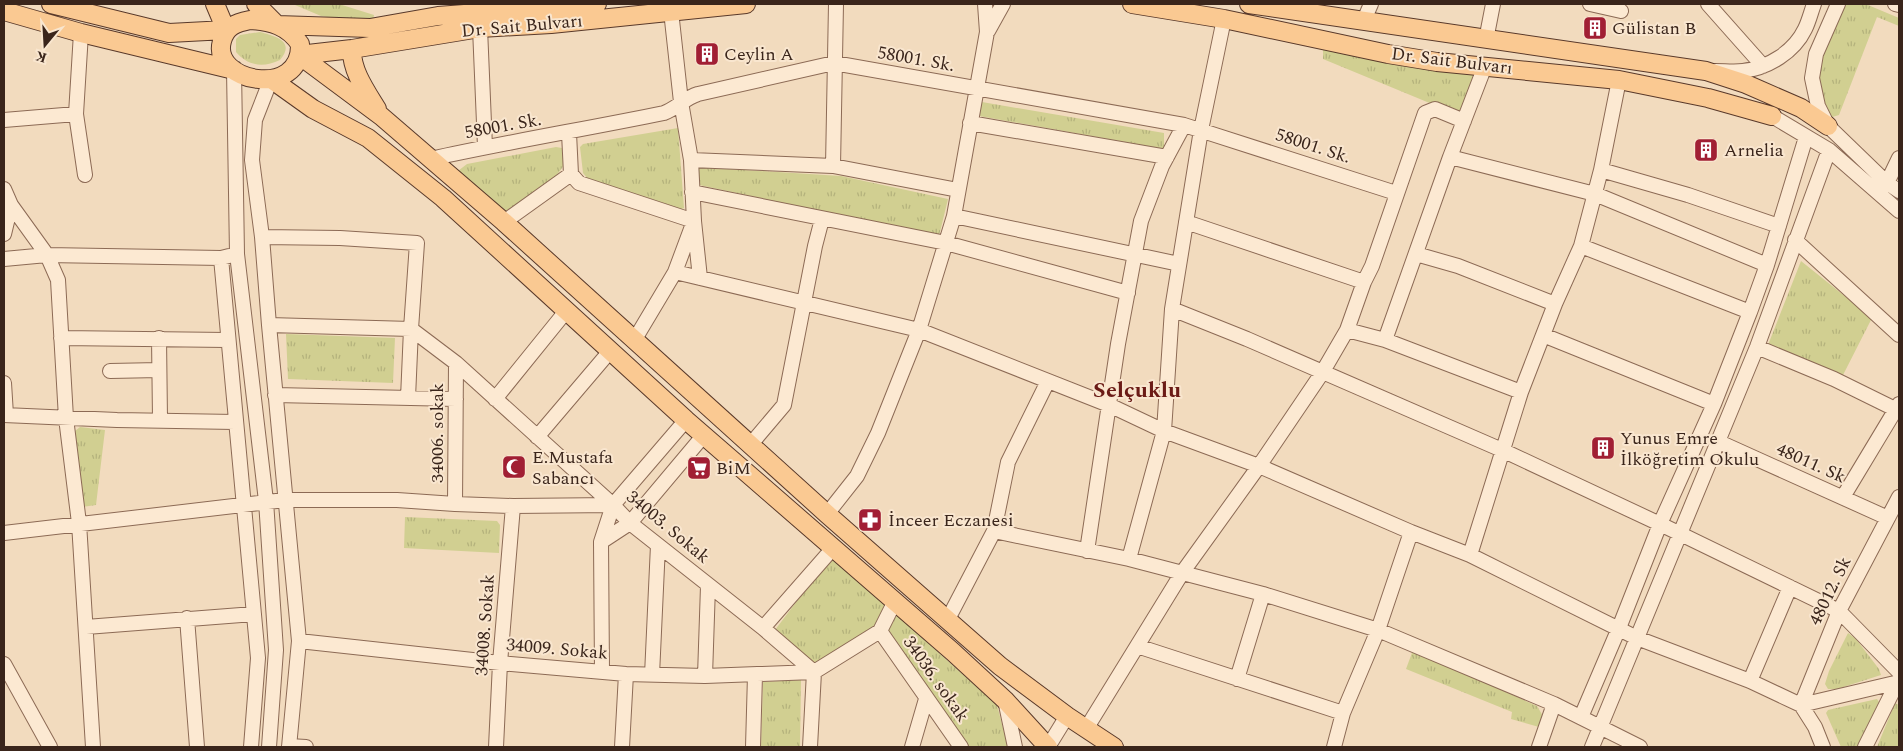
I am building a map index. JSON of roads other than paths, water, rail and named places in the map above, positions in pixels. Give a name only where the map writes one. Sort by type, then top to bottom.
[{"type":"main road","points":[[51,4],[169,33],[226,30]]},
{"type":"main road","points":[[215,4],[226,30]]},
{"type":"main road","points":[[4,11],[81,33],[234,70],[247,76],[271,79],[284,75],[292,69],[299,54],[300,44],[294,36],[277,25],[256,4]]},
{"type":"main road","name":"Dr. Sait Bulvarı","points":[[277,25],[370,28],[438,10],[597,4]]},
{"type":"main road","name":"Dr. Sait Bulvarı","points":[[299,54],[352,49],[480,28],[551,24],[746,4]]},
{"type":"main road","name":"Dr. Sait Bulvarı","points":[[1132,4],[1224,19],[1388,54],[1440,63],[1618,80],[1708,98],[1772,116]]},
{"type":"main road","name":"Dr. Sait Bulvarı","points":[[1249,4],[1368,12],[1452,34],[1486,40],[1706,71],[1746,84],[1801,108],[1828,126]]},
{"type":"main road","points":[[234,70],[225,61],[222,54],[221,44],[226,30],[230,26],[250,20],[277,25]]},
{"type":"main road","points":[[1440,63],[1435,54],[1438,44],[1452,34]]},
{"type":"main road","points":[[352,49],[356,69],[381,116]]},
{"type":"main road","points":[[299,54],[381,116],[504,222],[827,514],[1000,666],[1067,716],[1091,737],[1114,747]]},
{"type":"main road","points":[[271,79],[314,109],[368,138],[443,198],[612,350],[686,420],[834,547],[1005,700],[1048,747]]},
{"type":"street","points":[[833,166],[836,4]]},
{"type":"street","points":[[827,514],[857,476],[878,433],[919,330],[946,244],[954,216],[987,32],[986,4]]},
{"type":"street","points":[[987,32],[1003,4]]},
{"type":"street","points":[[1486,40],[1492,4]]},
{"type":"street","points":[[1590,4],[1621,11]]},
{"type":"street","points":[[1708,4],[1763,66]]},
{"type":"street","points":[[1706,71],[1744,71],[1763,66],[1775,60],[1794,46],[1805,30],[1814,4]]},
{"type":"street","points":[[1838,4],[1816,54],[1812,78],[1818,106],[1828,126],[1887,183],[1899,191]]},
{"type":"street","points":[[1895,4],[1899,5]]},
{"type":"street","points":[[671,11],[681,102],[691,160],[694,221],[700,278]]},
{"type":"street","points":[[1129,559],[1164,431],[1172,309],[1178,264],[1201,130],[1224,19]]},
{"type":"street","points":[[480,28],[485,147]]},
{"type":"street","points":[[81,33],[76,114],[85,175]]},
{"type":"street","name":"58001. Sk.","points":[[430,159],[664,113],[673,109],[689,96],[834,63],[1184,125],[1396,193]]},
{"type":"street","points":[[1385,340],[1450,157],[1485,66]]},
{"type":"street","points":[[234,70],[237,254],[266,501],[276,650],[269,747]]},
{"type":"street","points":[[271,79],[255,120],[252,160],[262,237],[299,641],[289,747],[306,747]]},
{"type":"street","points":[[1470,555],[1521,392],[1580,246],[1601,170],[1618,80]]},
{"type":"street","points":[[1091,737],[1137,646],[1182,573],[1259,466],[1322,373],[1347,330],[1364,282],[1372,266],[1425,113],[1436,109],[1464,121]]},
{"type":"street","points":[[4,120],[76,114]]},
{"type":"street","points":[[1772,116],[1830,150],[1899,211]]},
{"type":"street","points":[[970,123],[1167,157]]},
{"type":"street","points":[[1087,550],[1109,404],[1141,221],[1167,157],[1184,125]]},
{"type":"street","points":[[569,133],[571,174],[579,183],[694,221]]},
{"type":"street","points":[[1581,717],[1660,524],[1714,404],[1750,312],[1767,265],[1806,137]]},
{"type":"street","points":[[1592,747],[1599,726],[1638,638],[1757,347],[1795,240],[1830,150]]},
{"type":"street","points":[[1450,157],[1595,194],[1767,265]]},
{"type":"street","points":[[1887,183],[1899,158]]},
{"type":"street","points":[[691,160],[833,166],[958,190]]},
{"type":"street","points":[[1601,170],[1779,226]]},
{"type":"street","points":[[504,222],[571,174]]},
{"type":"street","points":[[4,189],[11,205],[47,255],[58,280],[66,418],[79,523],[93,747]]},
{"type":"street","points":[[692,192],[946,244],[1128,293]]},
{"type":"street","points":[[4,234],[11,205]]},
{"type":"street","points":[[954,216],[1178,264]]},
{"type":"street","points":[[751,444],[784,405],[822,219]]},
{"type":"street","points":[[635,339],[675,272],[694,221]]},
{"type":"street","points":[[1186,222],[1364,282]]},
{"type":"street","points":[[262,237],[340,238],[417,243],[408,398]]},
{"type":"street","points":[[1795,240],[1899,335]]},
{"type":"street","points":[[1580,246],[1750,312]]},
{"type":"street","points":[[4,259],[47,255],[221,258],[237,254]]},
{"type":"street","points":[[1416,254],[1458,266],[1555,304]]},
{"type":"street","points":[[221,258],[227,340],[258,658],[251,747]]},
{"type":"street","points":[[675,272],[919,330],[1048,382],[1109,404],[1164,431],[1259,466],[1411,532],[1470,555],[1638,638],[1750,681],[1801,705],[1815,727],[1823,747]]},
{"type":"street","points":[[1172,309],[1247,339],[1502,450],[1839,611],[1899,680]]},
{"type":"street","points":[[495,399],[567,310]]},
{"type":"street","points":[[269,325],[411,329]]},
{"type":"street","name":"34003. Sokak","points":[[411,329],[456,362],[613,505],[630,523],[763,628],[814,672]]},
{"type":"street","points":[[1347,330],[1385,340],[1521,392]]},
{"type":"street","points":[[1543,335],[1714,404]]},
{"type":"street","points":[[61,338],[227,340]]},
{"type":"street","points":[[159,338],[160,419]]},
{"type":"street","points":[[1757,347],[1898,408],[1843,497]]},
{"type":"street","points":[[537,437],[612,350]]},
{"type":"street","name":"34006. sokak","points":[[455,504],[456,362]]},
{"type":"street","points":[[110,371],[159,370]]},
{"type":"street","points":[[948,619],[994,531],[1008,462],[1048,382]]},
{"type":"street","points":[[4,383],[5,415],[235,422]]},
{"type":"street","points":[[275,395],[456,399]]},
{"type":"street","points":[[602,672],[601,542],[613,505],[686,420]]},
{"type":"street","points":[[601,542],[630,523],[704,435]]},
{"type":"street","name":"48011. Sk","points":[[1719,442],[1888,518]]},
{"type":"street","name":"48012. Sk","points":[[1801,705],[1839,611],[1899,497]]},
{"type":"street","points":[[4,533],[285,500],[398,500],[514,506],[613,505]]},
{"type":"street","name":"34008. Sokak","points":[[496,747],[500,663],[514,506]]},
{"type":"street","points":[[994,531],[1129,559],[1263,594],[1378,630],[1554,704],[1640,747]]},
{"type":"street","points":[[1334,747],[1343,713],[1378,630],[1411,532]]},
{"type":"street","points":[[652,675],[658,545]]},
{"type":"street","points":[[763,628],[834,547]]},
{"type":"street","points":[[705,676],[708,586]]},
{"type":"street","points":[[1750,681],[1790,587]]},
{"type":"street","points":[[1238,678],[1263,594]]},
{"type":"street","points":[[810,747],[814,672],[880,631],[895,601]]},
{"type":"street","points":[[86,627],[254,614]]},
{"type":"street","points":[[187,618],[197,747]]},
{"type":"street","name":"34036. sokak","points":[[880,631],[961,747]]},
{"type":"street","name":"34009. Sokak","points":[[299,641],[500,663],[626,674],[755,676],[814,672]]},
{"type":"street","points":[[1137,646],[1343,713]]},
{"type":"street","points":[[4,664],[50,747]]},
{"type":"street","points":[[622,747],[626,674]]},
{"type":"street","points":[[753,747],[755,676]]},
{"type":"street","points":[[1801,705],[1899,680]]},
{"type":"street","points":[[1865,747],[1899,680]]},
{"type":"street","points":[[912,747],[926,699]]},
{"type":"street","points":[[1005,700],[1015,747]]},
{"type":"street","points":[[1539,747],[1554,704]]},
{"type":"street","points":[[1048,747],[1067,716]]},
{"type":"place","name":"Gülistan B","points":[[1595,28]]},
{"type":"place","name":"Ceylin A","points":[[707,54]]},
{"type":"place","name":"Arnelia","points":[[1706,150]]},
{"type":"place","name":"Yunus Emre İlköğretim Okulu","points":[[1603,448]]},
{"type":"place","name":"E.Mustafa Sabancı","points":[[514,467]]},
{"type":"place","name":"BiM","points":[[699,468]]},
{"type":"place","name":"İnceer Eczanesi","points":[[870,520]]},
{"type":"district","name":"Selçuklu","points":[[1137,390]]}]
